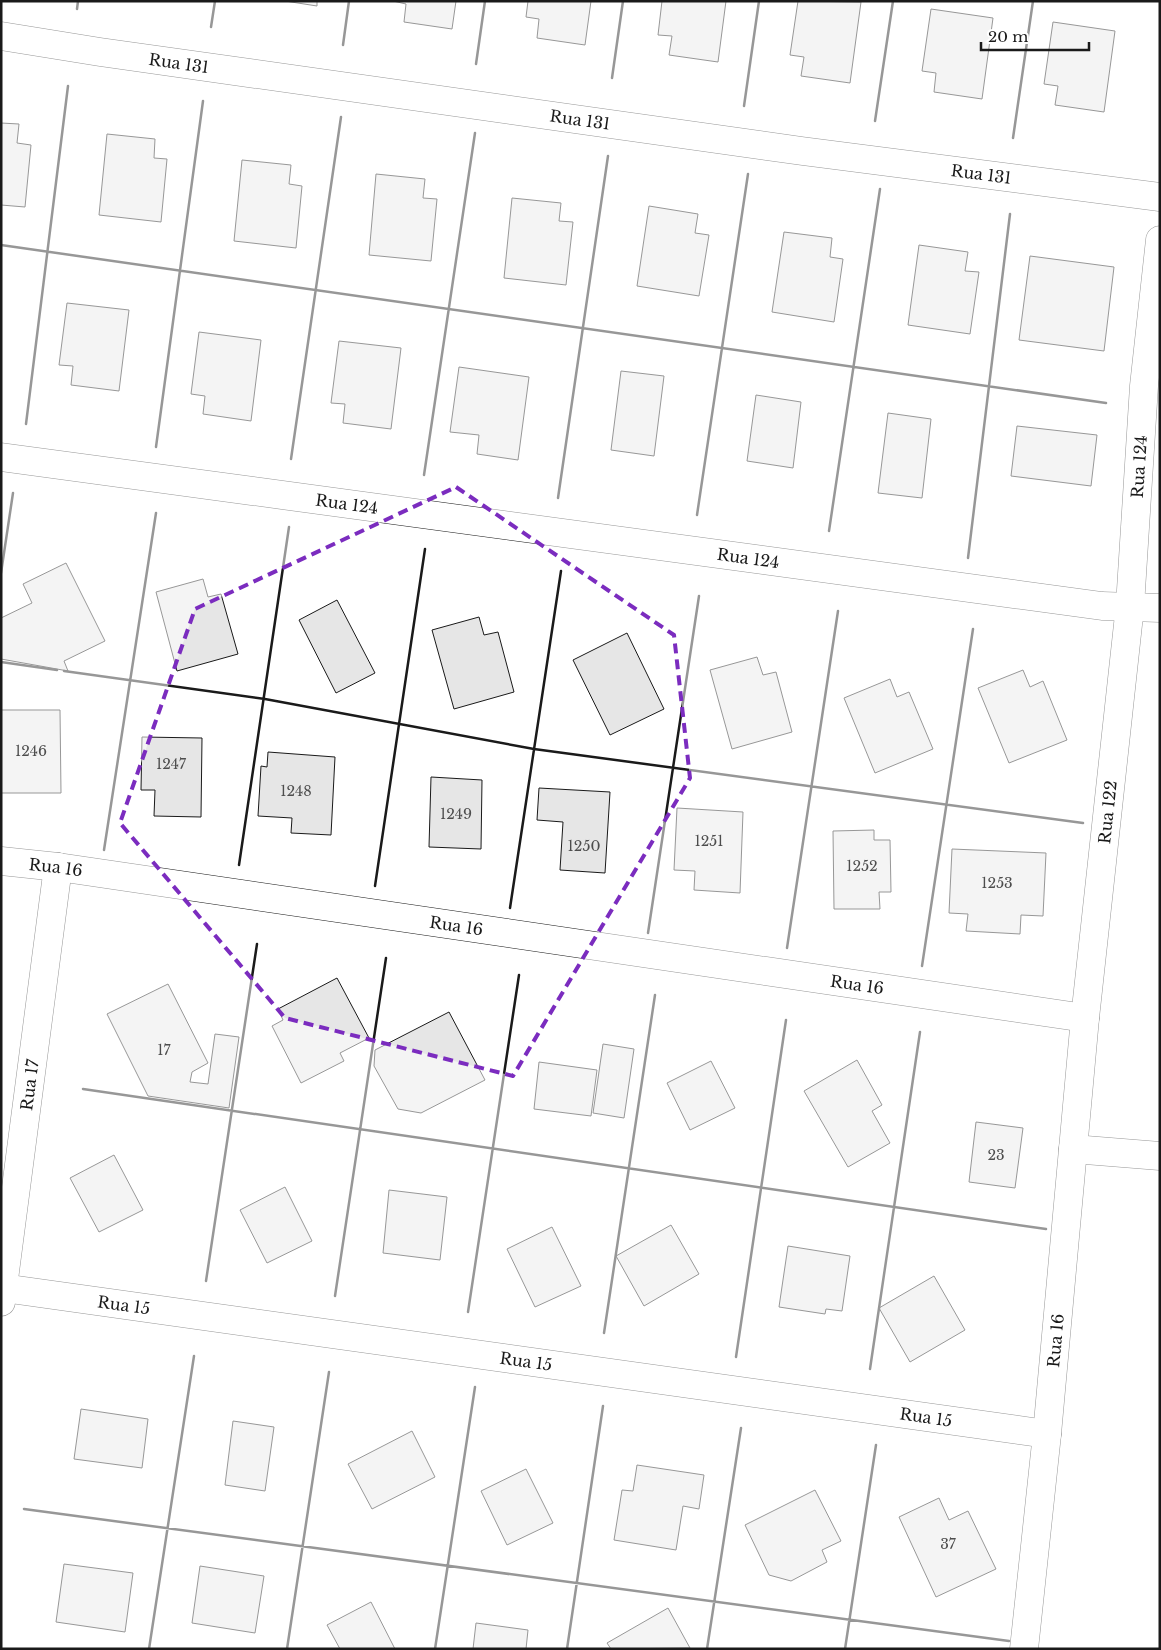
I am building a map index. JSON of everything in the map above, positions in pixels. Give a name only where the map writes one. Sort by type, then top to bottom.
[{"type":"street","name":"Rua 131","points":[[1,36],[802,152],[1160,197]]},
{"type":"street","name":"Rua 124","points":[[1,457],[1102,606],[1130,606],[1144,386],[1160,240]]},
{"type":"street","points":[[1130,606],[1160,608]]},
{"type":"street","name":"Rua 122","points":[[1085,1018],[1130,606]]},
{"type":"street","name":"Rua 16","points":[[1,861],[58,867],[1085,1018],[1047,1434],[1024,1649]]},
{"type":"street","name":"Rua 17","points":[[2,1295],[58,867]]},
{"type":"street","points":[[1074,1149],[1160,1156]]},
{"type":"street","name":"Rua 15","points":[[2,1295],[1047,1434]]},
{"type":"highlighted area","points":[[456,487],[674,635],[690,778],[513,1076],[285,1018],[120,823],[195,609]]},
{"type":"building","points":[[285,1],[317,1],[317,6]]},
{"type":"building","points":[[393,1],[456,1],[452,29],[404,22],[406,4]]},
{"type":"building","points":[[528,1],[591,1],[585,45],[537,38],[539,19],[526,17]]},
{"type":"building","points":[[662,1],[726,1],[718,62],[669,55],[672,36],[658,35]]},
{"type":"building","points":[[798,1],[861,2],[850,83],[801,76],[804,57],[790,55]]},
{"type":"building","points":[[931,9],[993,18],[982,99],[934,92],[936,73],[922,71]]},
{"type":"building","points":[[1053,22],[1115,31],[1104,112],[1055,105],[1058,86],[1044,84]]},
{"type":"building","points":[[1,123],[19,124],[17,143],[31,145],[25,207],[1,205]]},
{"type":"building","points":[[107,134],[155,139],[154,158],[167,159],[161,222],[99,215]]},
{"type":"building","points":[[242,160],[291,165],[289,184],[302,186],[296,248],[234,241]]},
{"type":"building","points":[[376,174],[425,179],[423,198],[437,199],[431,261],[369,255]]},
{"type":"building","points":[[512,198],[561,203],[559,221],[573,222],[566,285],[504,278]]},
{"type":"building","points":[[649,206],[698,214],[695,233],[709,235],[699,296],[637,286]]},
{"type":"building","points":[[784,232],[832,238],[830,257],[843,259],[834,322],[772,312]]},
{"type":"building","points":[[919,245],[968,252],[965,271],[979,272],[970,334],[908,325]]},
{"type":"building","points":[[1030,256],[1114,267],[1104,351],[1019,340]]},
{"type":"building","points":[[67,303],[129,310],[119,391],[71,385],[73,366],[59,365]]},
{"type":"building","points":[[199,332],[261,340],[251,421],[203,414],[205,396],[191,394]]},
{"type":"building","points":[[339,341],[401,348],[391,429],[343,423],[345,404],[331,403]]},
{"type":"building","points":[[459,367],[529,377],[518,460],[477,454],[479,435],[450,432]]},
{"type":"building","points":[[621,371],[664,376],[654,456],[611,450]]},
{"type":"building","points":[[756,395],[801,402],[793,468],[747,461]]},
{"type":"building","points":[[888,413],[931,419],[922,498],[878,493]]},
{"type":"building","points":[[1017,426],[1097,435],[1091,486],[1011,476]]},
{"type":"building","points":[[66,563],[105,641],[64,661],[68,671],[1,659],[1,618],[32,603],[23,584]]},
{"type":"building","points":[[203,579],[208,597],[221,594],[238,654],[177,671],[156,592]]},
{"type":"building","points":[[337,600],[375,673],[336,693],[299,620]]},
{"type":"building","points":[[479,617],[484,635],[498,632],[514,692],[454,709],[432,630]]},
{"type":"building","points":[[627,633],[664,709],[610,735],[573,660]]},
{"type":"building","points":[[757,657],[763,675],[776,672],[792,732],[732,749],[710,670]]},
{"type":"building","points":[[1023,670],[1030,687],[1043,681],[1067,740],[1009,763],[978,688]]},
{"type":"building","points":[[890,679],[897,697],[909,692],[933,749],[875,773],[844,698]]},
{"type":"building","points":[[1,710],[60,710],[61,793],[1,793]]},
{"type":"building","points":[[142,737],[202,738],[201,817],[154,816],[155,790],[141,790]]},
{"type":"building","points":[[268,752],[335,757],[331,835],[291,833],[292,818],[258,816],[261,766],[267,767]]},
{"type":"building","points":[[431,777],[482,780],[481,849],[429,847]]},
{"type":"building","points":[[539,788],[610,792],[605,873],[560,870],[563,822],[537,820]]},
{"type":"building","points":[[677,808],[743,812],[740,893],[694,890],[695,871],[674,870]]},
{"type":"building","points":[[874,830],[874,840],[890,840],[891,892],[879,892],[880,909],[834,909],[833,831]]},
{"type":"building","points":[[952,849],[1046,853],[1043,916],[1021,915],[1020,934],[966,931],[968,914],[949,913]]},
{"type":"building","points":[[337,978],[369,1038],[340,1053],[344,1061],[301,1083],[272,1026],[283,1020],[278,1009]]},
{"type":"building","points":[[168,984],[208,1063],[192,1072],[190,1082],[208,1084],[215,1034],[239,1037],[229,1108],[148,1096],[107,1014]]},
{"type":"building","points":[[449,1012],[485,1080],[421,1113],[398,1109],[374,1066],[375,1050]]},
{"type":"building","points":[[603,1044],[634,1049],[624,1118],[593,1113]]},
{"type":"building","points":[[857,1060],[882,1105],[872,1111],[890,1143],[848,1167],[804,1091]]},
{"type":"building","points":[[711,1061],[735,1108],[690,1130],[667,1083]]},
{"type":"building","points":[[539,1062],[597,1070],[591,1116],[534,1109]]},
{"type":"building","points":[[976,1122],[1023,1128],[1015,1188],[969,1182]]},
{"type":"building","points":[[114,1155],[143,1210],[99,1232],[70,1178]]},
{"type":"building","points":[[285,1187],[312,1241],[267,1263],[240,1210]]},
{"type":"building","points":[[389,1190],[447,1197],[440,1260],[383,1253]]},
{"type":"building","points":[[671,1225],[699,1274],[644,1306],[616,1256]]},
{"type":"building","points":[[552,1227],[581,1286],[535,1307],[507,1249]]},
{"type":"building","points":[[788,1246],[850,1256],[842,1311],[826,1309],[825,1314],[779,1307]]},
{"type":"building","points":[[934,1276],[965,1330],[910,1362],[879,1308]]},
{"type":"building","points":[[81,1409],[148,1419],[142,1468],[74,1459]]},
{"type":"building","points":[[233,1421],[274,1427],[265,1491],[225,1485]]},
{"type":"building","points":[[412,1431],[435,1477],[372,1509],[348,1464]]},
{"type":"building","points":[[637,1465],[704,1475],[699,1509],[683,1506],[676,1550],[614,1540],[622,1490],[633,1491]]},
{"type":"building","points":[[526,1469],[553,1523],[507,1545],[481,1491]]},
{"type":"building","points":[[815,1490],[841,1541],[822,1550],[827,1562],[791,1581],[769,1575],[745,1525]]},
{"type":"building","points":[[939,1498],[949,1520],[968,1511],[996,1569],[936,1597],[899,1517]]},
{"type":"building","points":[[64,1564],[133,1573],[125,1632],[56,1622]]},
{"type":"building","points":[[200,1566],[264,1576],[255,1633],[192,1623]]},
{"type":"building","points":[[371,1602],[395,1649],[340,1649],[327,1625]]},
{"type":"building","points":[[668,1608],[690,1648],[611,1649],[607,1643]]},
{"type":"building","points":[[476,1623],[528,1630],[526,1649],[473,1649]]},
{"type":"wall","points":[[77,9],[78,1]]},
{"type":"wall","points":[[211,27],[215,1]]},
{"type":"wall","points":[[343,45],[349,1]]},
{"type":"wall","points":[[476,64],[485,1]]},
{"type":"wall","points":[[612,78],[623,1]]},
{"type":"wall","points":[[744,106],[759,1]]},
{"type":"wall","points":[[875,121],[893,1]]},
{"type":"wall","points":[[1013,138],[1033,1]]},
{"type":"wall","points":[[26,424],[68,86]]},
{"type":"wall","points":[[156,447],[203,101]]},
{"type":"wall","points":[[291,459],[341,117]]},
{"type":"wall","points":[[424,475],[475,133]]},
{"type":"wall","points":[[558,498],[608,156]]},
{"type":"wall","points":[[697,515],[748,174]]},
{"type":"wall","points":[[829,531],[880,189]]},
{"type":"wall","points":[[968,558],[1010,214]]},
{"type":"wall","points":[[1,245],[1106,403]]},
{"type":"wall","points":[[1,573],[13,493]]},
{"type":"wall","points":[[104,850],[156,513]]},
{"type":"wall","points":[[239,865],[289,527]]},
{"type":"wall","points":[[375,886],[425,549]]},
{"type":"wall","points":[[510,908],[561,571]]},
{"type":"wall","points":[[648,933],[699,596]]},
{"type":"wall","points":[[787,948],[838,611]]},
{"type":"wall","points":[[922,966],[973,629]]},
{"type":"wall","points":[[1,662],[57,670]]},
{"type":"wall","points":[[64,671],[265,699],[534,749],[1083,823]]},
{"type":"wall","points":[[206,1281],[257,944]]},
{"type":"wall","points":[[335,1296],[386,958]]},
{"type":"wall","points":[[468,1312],[519,975]]},
{"type":"wall","points":[[604,1333],[655,995]]},
{"type":"wall","points":[[736,1357],[786,1020]]},
{"type":"wall","points":[[870,1369],[920,1032]]},
{"type":"wall","points":[[83,1089],[1046,1229]]},
{"type":"wall","points":[[149,1649],[194,1356]]},
{"type":"wall","points":[[287,1649],[329,1372]]},
{"type":"wall","points":[[435,1649],[475,1387]]},
{"type":"wall","points":[[567,1649],[603,1406]]},
{"type":"wall","points":[[707,1649],[741,1428]]},
{"type":"wall","points":[[845,1649],[876,1445]]},
{"type":"wall","points":[[24,1509],[1009,1641]]}]
